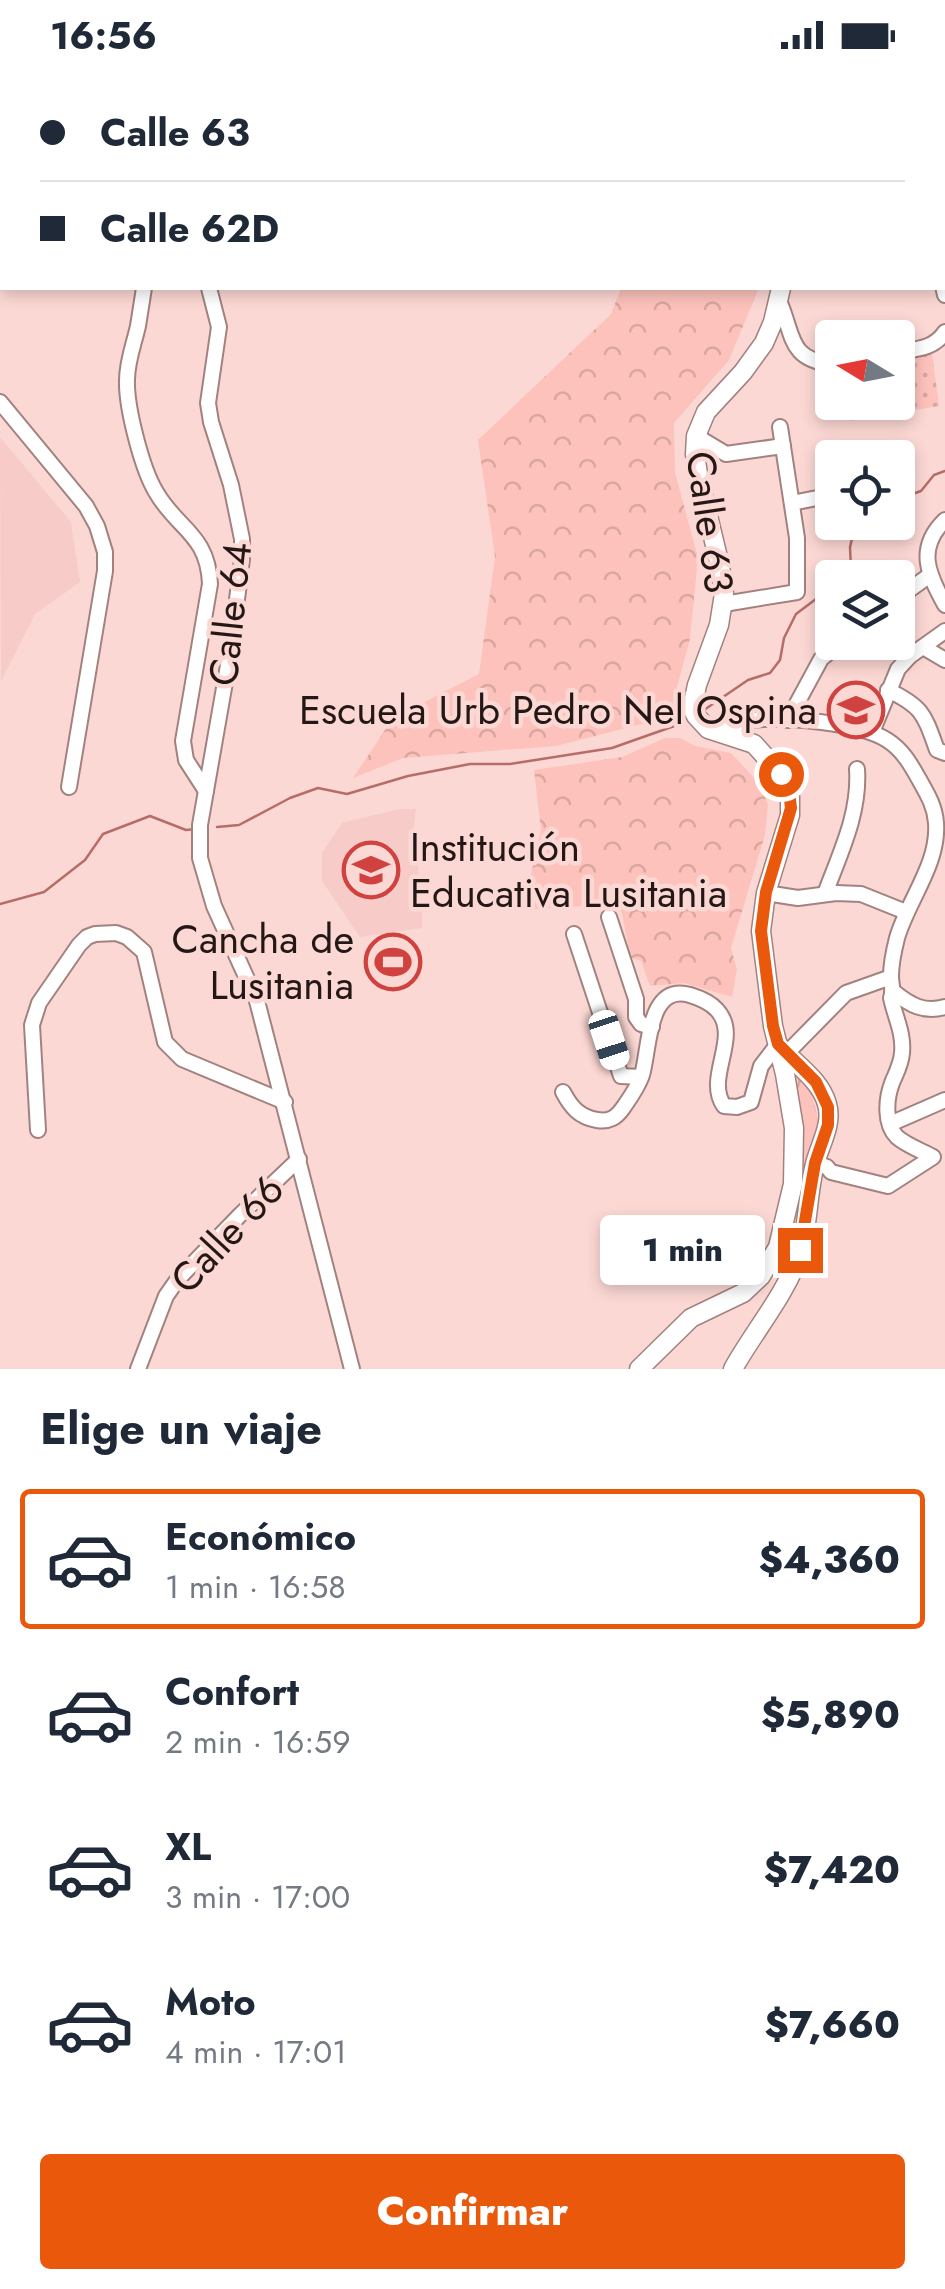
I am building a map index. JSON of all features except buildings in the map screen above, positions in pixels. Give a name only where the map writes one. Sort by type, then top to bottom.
[{"type":"main road","name":"Calle 63","points":[[716,732],[703,726],[692,708],[724,604],[720,566],[697,464],[696,436],[706,412],[764,343],[780,294]]},
{"type":"main road","points":[[639,1369],[691,1318],[748,1289],[761,1276],[776,1255],[791,1194],[792,1113],[761,940],[766,892],[790,815],[789,791],[768,756],[754,744],[716,732]]},
{"type":"main road","points":[[733,1369],[793,1269],[805,1227],[815,1163],[828,1125],[827,1102],[816,1082],[782,1049]]},
{"type":"street","points":[[144,290],[128,362],[127,394],[144,466],[155,492],[200,543],[210,571],[184,741],[186,760],[206,791]]},
{"type":"street","name":"Calle 64","points":[[209,290],[218,327],[208,403],[231,486],[242,559],[231,648],[200,825],[200,858],[214,906],[257,1001],[352,1369]]},
{"type":"street","points":[[780,294],[790,338],[800,352],[815,361]]},
{"type":"street","points":[[915,349],[930,346],[945,332]]},
{"type":"street","points":[[0,402],[86,506],[104,552],[105,571],[68,787]]},
{"type":"street","points":[[724,604],[797,592],[797,538],[780,427]]},
{"type":"street","points":[[696,436],[726,454],[783,446]]},
{"type":"street","points":[[792,503],[815,498]]},
{"type":"street","points":[[945,520],[936,528],[926,557],[945,605]]},
{"type":"street","points":[[915,586],[930,575]]},
{"type":"street","points":[[872,732],[898,668],[945,631]]},
{"type":"street","points":[[923,646],[945,660]]},
{"type":"street","points":[[788,720],[820,660]]},
{"type":"street","points":[[888,690],[907,699],[924,714],[937,750],[945,753]]},
{"type":"street","points":[[716,732],[746,721],[788,720],[872,732],[904,754],[934,806],[940,848],[906,912],[894,951],[891,998],[903,1048],[887,1106],[896,1136],[933,1157],[888,1186],[831,1172],[815,1163]]},
{"type":"street","points":[[824,894],[855,812],[857,769]]},
{"type":"street","points":[[766,892],[798,898],[824,894],[868,896],[906,912]]},
{"type":"street","points":[[609,916],[636,999],[636,1017],[641,1024],[652,1027]]},
{"type":"street","points":[[38,1130],[32,1026],[40,1004],[79,945],[106,932],[127,936],[144,952],[166,1042],[173,1052],[285,1102]]},
{"type":"street","points":[[574,934],[621,1076],[641,1077]]},
{"type":"street","points":[[563,1092],[580,1116],[606,1121],[619,1114],[641,1077],[658,1005],[670,994],[688,994],[718,1010],[726,1024],[719,1099],[724,1106],[732,1107],[751,1102],[760,1066],[846,993],[892,984]]},
{"type":"street","points":[[892,984],[909,1004],[924,1009],[945,1007]]},
{"type":"street","points":[[890,1124],[945,1100]]},
{"type":"street","name":"Calle 66","points":[[138,1369],[166,1296],[178,1278],[300,1159]]},
{"type":"shaded area","points":[[0,437],[71,522],[80,582],[35,614],[1,681]]},
{"type":"shaded area","name":"Institución Educativa Lusitania","points":[[399,809],[416,809],[413,836],[422,892],[422,928],[360,937],[322,881],[322,853],[342,823]]},
{"type":"green space","points":[[620,290],[758,290],[729,360],[674,423],[675,472],[698,558],[690,639],[669,717],[556,746],[403,758],[353,778],[393,718],[479,674],[495,557],[478,440],[611,314]]},
{"type":"green space","points":[[932,354],[939,406],[915,410],[915,358]]},
{"type":"green space","points":[[665,738],[680,738],[695,746],[731,753],[759,783],[768,805],[765,835],[731,948],[737,970],[732,997],[684,983],[650,986],[641,961],[630,957],[622,913],[611,904],[523,910],[541,830],[534,770],[622,757]]},
{"type":"green space","points":[[799,1076],[810,1087],[820,1127],[799,1200],[794,1197],[794,1081]]},
{"type":"waterway","points":[[915,493],[934,475],[945,471]]},
{"type":"waterway","points":[[851,560],[852,540]]},
{"type":"waterway","points":[[701,712],[748,680],[770,673],[780,660],[784,638],[796,614],[815,600]]},
{"type":"waterway","points":[[217,827],[239,825],[318,788],[347,794],[408,776],[470,764],[510,764],[612,748],[680,724]]},
{"type":"waterway","points":[[0,904],[44,892],[85,860],[103,834],[150,816],[186,830],[196,829]]},
{"type":"place","name":"Escuela Urb Pedro Nel Ospina","points":[[856,710]]},
{"type":"place","name":"Institución Educativa Lusitania","points":[[371,870]]},
{"type":"place","name":"Cancha de Lusitania","points":[[393,962]]},
{"type":"route","points":[[781,774],[791,808],[763,906],[764,967],[778,1044],[816,1082],[828,1107],[828,1125],[815,1163],[800,1250]]}]
